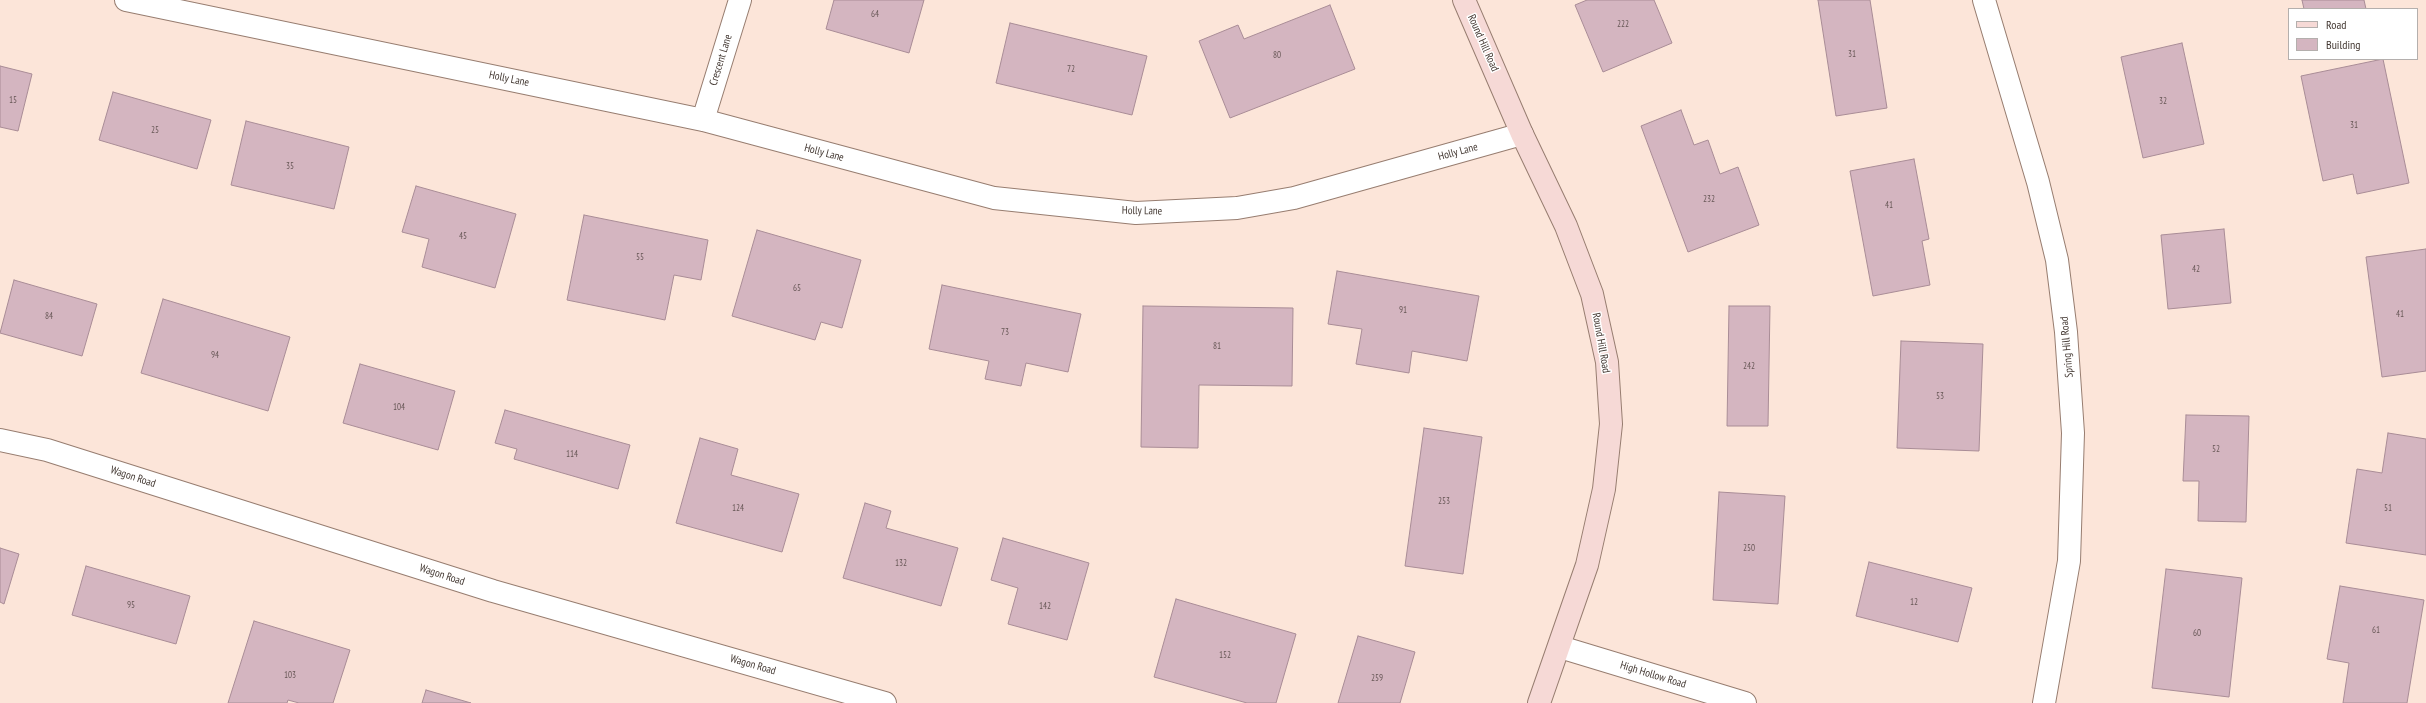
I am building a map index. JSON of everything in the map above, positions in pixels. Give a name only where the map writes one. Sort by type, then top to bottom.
[{"type":"street","name":"Holly Lane","points":[[126,0],[703,120],[994,198],[1136,213],[1237,208],[1294,198],[1522,134]]},
{"type":"street","name":"Crescent Lane","points":[[703,120],[740,0]]},
{"type":"street","name":"Round Hill Road","points":[[1464,0],[1522,134],[1566,226],[1592,294],[1608,377],[1611,424],[1604,489],[1587,565],[1560,647],[1539,703]]},
{"type":"street","name":"Spring Hill Road","points":[[1984,0],[2038,182],[2055,253],[2066,332],[2074,433],[2069,561],[2044,703]]},
{"type":"street","name":"Wagon Road","points":[[0,440],[47,450],[493,591],[838,697],[885,703]]},
{"type":"street","name":"High Hollow Road","points":[[1560,647],[1745,703]]},
{"type":"building","points":[[834,0],[924,0],[909,53],[826,29]]},
{"type":"building","points":[[1587,0],[1654,0],[1672,43],[1603,72],[1575,5]]},
{"type":"building","points":[[1818,0],[1870,0],[1887,108],[1836,116]]},
{"type":"building","points":[[2302,0],[2364,0],[2366,8],[2304,8]]},
{"type":"building","points":[[1330,5],[1355,69],[1230,118],[1199,41],[1238,25],[1244,39]]},
{"type":"building","points":[[1010,23],[1147,56],[1132,115],[996,83]]},
{"type":"building","points":[[2182,43],[2204,144],[2143,158],[2121,57]]},
{"type":"building","points":[[2383,60],[2409,183],[2357,194],[2353,174],[2323,181],[2301,76]]},
{"type":"building","points":[[0,66],[32,74],[18,131],[0,127]]},
{"type":"building","points":[[113,92],[211,120],[197,169],[99,140]]},
{"type":"building","points":[[1681,110],[1694,145],[1708,140],[1720,174],[1738,167],[1759,225],[1688,252],[1641,126]]},
{"type":"building","points":[[246,121],[349,147],[334,209],[231,185]]},
{"type":"building","points":[[1914,159],[1929,239],[1922,241],[1930,285],[1873,296],[1850,171]]},
{"type":"building","points":[[416,186],[516,214],[495,288],[422,267],[429,239],[402,232]]},
{"type":"building","points":[[584,215],[708,240],[701,280],[674,275],[665,320],[567,300]]},
{"type":"building","points":[[2224,229],[2231,303],[2168,309],[2161,235]]},
{"type":"building","points":[[757,230],[861,260],[842,328],[821,322],[815,340],[732,316]]},
{"type":"building","points":[[2426,249],[2426,371],[2382,377],[2366,257]]},
{"type":"building","points":[[1337,271],[1479,296],[1467,361],[1412,351],[1409,373],[1356,364],[1362,329],[1328,324]]},
{"type":"building","points":[[14,280],[97,304],[82,356],[0,333]]},
{"type":"building","points":[[942,285],[1081,314],[1068,372],[1026,363],[1021,386],[985,379],[989,361],[929,349]]},
{"type":"building","points":[[163,299],[290,337],[268,411],[141,373]]},
{"type":"building","points":[[1143,306],[1293,308],[1292,386],[1199,385],[1198,448],[1141,447]]},
{"type":"building","points":[[1729,306],[1770,306],[1768,426],[1727,426]]},
{"type":"building","points":[[1901,341],[1983,344],[1979,451],[1897,448]]},
{"type":"building","points":[[360,364],[455,391],[438,450],[343,423]]},
{"type":"building","points":[[505,410],[630,445],[618,489],[514,459],[517,449],[495,443]]},
{"type":"building","points":[[2186,415],[2249,416],[2246,522],[2198,521],[2199,481],[2183,481]]},
{"type":"building","points":[[1424,428],[1482,437],[1463,574],[1405,566]]},
{"type":"building","points":[[2388,433],[2426,439],[2426,555],[2346,543],[2357,469],[2382,473]]},
{"type":"building","points":[[700,438],[738,449],[731,475],[799,494],[782,552],[676,523]]},
{"type":"building","points":[[1719,492],[1785,496],[1778,604],[1713,600]]},
{"type":"building","points":[[865,503],[891,511],[886,528],[958,548],[941,606],[843,578]]},
{"type":"building","points":[[1003,538],[1089,563],[1067,640],[1008,624],[1018,588],[991,580]]},
{"type":"building","points":[[0,548],[19,554],[4,604],[0,602]]},
{"type":"building","points":[[1869,562],[1972,588],[1958,642],[1856,616]]},
{"type":"building","points":[[86,566],[190,596],[176,644],[72,615]]},
{"type":"building","points":[[2166,569],[2242,578],[2229,697],[2152,688]]},
{"type":"building","points":[[2340,586],[2424,600],[2407,703],[2343,703],[2349,663],[2327,659]]},
{"type":"building","points":[[1176,599],[1296,634],[1276,703],[1247,703],[1154,677]]},
{"type":"building","points":[[254,621],[350,650],[333,703],[299,703],[288,700],[287,703],[228,703]]},
{"type":"building","points":[[1358,636],[1415,652],[1400,703],[1338,703]]},
{"type":"building","points":[[426,690],[471,703],[422,703]]}]
